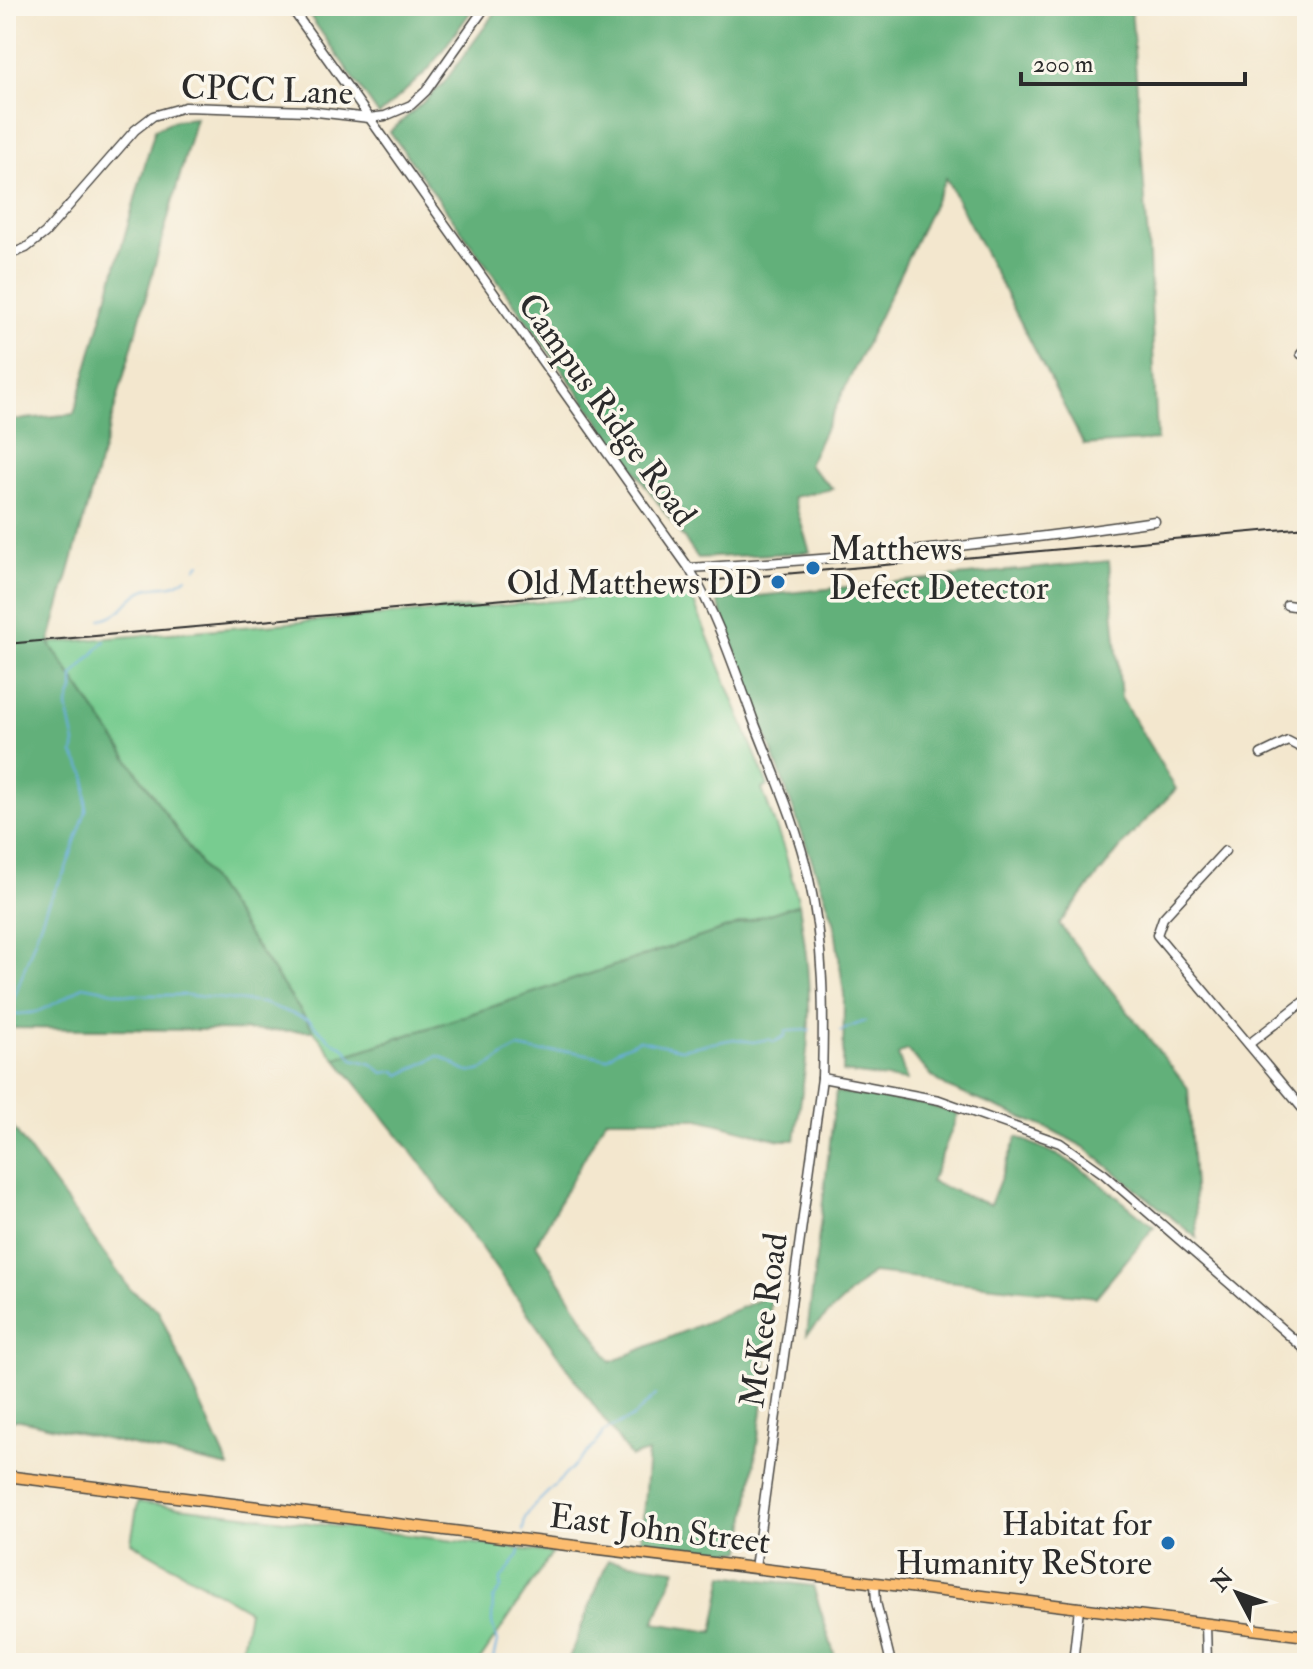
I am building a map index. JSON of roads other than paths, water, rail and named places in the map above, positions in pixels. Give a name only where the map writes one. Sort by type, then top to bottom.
[{"type":"main road","name":"East John Street","points":[[6,1476],[1307,1636]]},
{"type":"street","name":"Campus Ridge Road","points":[[290,6],[689,568],[721,633],[799,840],[816,915],[822,964],[822,1078]]},
{"type":"street","name":"CPCC Lane","points":[[6,256],[26,248],[45,233],[135,130],[162,113],[185,107],[308,111],[369,118],[398,111],[426,91],[486,6]]},
{"type":"street","points":[[689,568],[959,546],[1155,521]]},
{"type":"street","points":[[1287,605],[1307,608]]},
{"type":"street","points":[[1261,754],[1288,741],[1307,751]]},
{"type":"street","points":[[1225,851],[1163,918],[1157,935],[1307,1114]]},
{"type":"street","points":[[1249,1044],[1307,999]]},
{"type":"street","points":[[822,1078],[939,1100],[1060,1143],[1104,1174],[1307,1351]]},
{"type":"street","name":"McKee Road","points":[[755,1568],[822,1078]]},
{"type":"street","points":[[875,1583],[876,1602],[891,1663]]},
{"type":"street","points":[[1073,1663],[1079,1608]]},
{"type":"street","points":[[1206,1624],[1207,1663]]},
{"type":"waterway","points":[[196,568],[200,564]]},
{"type":"waterway","points":[[101,619],[116,614],[144,590],[170,586],[187,577]]},
{"type":"waterway","points":[[6,1021],[47,905],[65,871],[86,811],[86,775],[73,754],[75,743],[67,707],[73,690],[73,676],[105,641]]},
{"type":"waterway","points":[[9,1015],[40,1011],[83,986],[131,995],[186,995],[263,1003],[309,1020],[330,1040],[345,1048],[353,1059],[372,1064],[383,1073],[396,1071],[400,1075],[438,1056],[462,1070],[473,1072],[486,1068],[518,1048],[540,1052],[570,1051],[607,1058],[639,1040],[681,1049],[734,1039],[753,1042],[769,1039],[774,1042],[785,1036],[786,1031],[810,1030]]},
{"type":"waterway","points":[[840,1031],[865,1021]]},
{"type":"waterway","points":[[523,1531],[525,1518],[531,1509],[605,1431],[633,1417],[656,1395]]},
{"type":"waterway","points":[[492,1663],[497,1642],[492,1622],[493,1599],[501,1589],[501,1579],[520,1550]]},
{"type":"railway","points":[[6,644],[1307,527]]},
{"type":"place","name":"Matthews Defect Detector","points":[[813,568]]},
{"type":"place","name":"Old Matthews DD","points":[[778,582]]},
{"type":"place","name":"Habitat for Humanity ReStore","points":[[1168,1543]]}]
